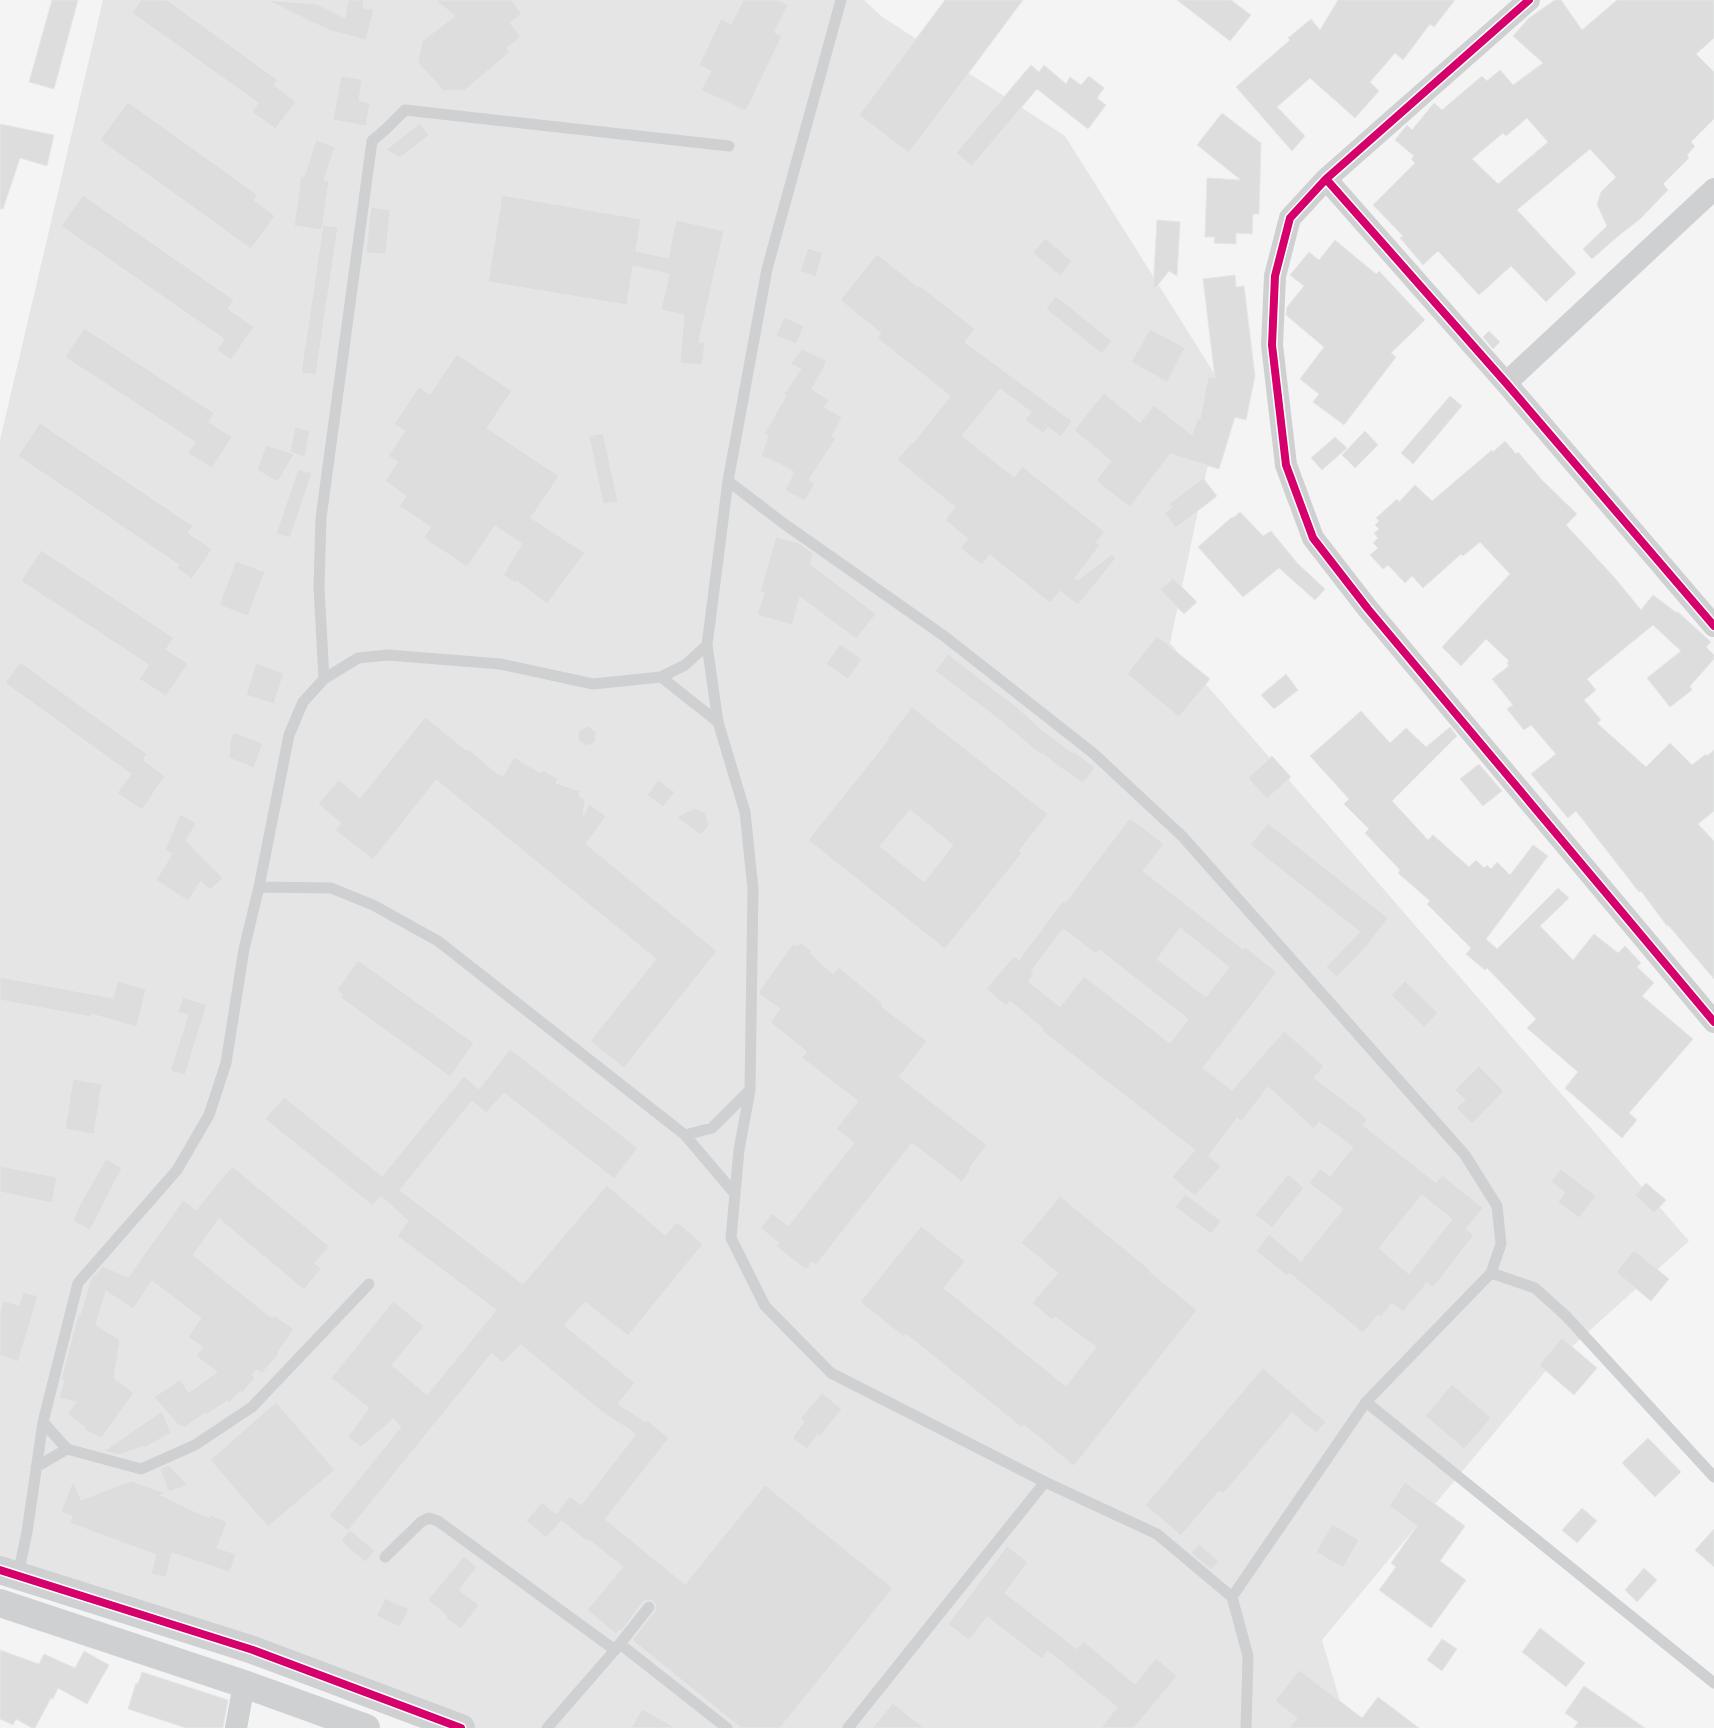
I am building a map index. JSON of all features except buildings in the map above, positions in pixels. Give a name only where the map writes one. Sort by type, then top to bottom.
[{"type":"street","points":[[1529,0],[1326,179],[1290,218],[1275,276],[1272,345],[1286,465],[1313,538],[1368,609],[1714,1022]]},
{"type":"street","points":[[1326,179],[1506,384],[1714,626]]},
{"type":"street","points":[[1506,384],[1714,189]]},
{"type":"street","points":[[9,1573],[253,1650],[461,1728]]},
{"type":"street","points":[[0,1603],[244,1684],[366,1728]]},
{"type":"street","points":[[236,1728],[244,1684]]},
{"type":"lane","points":[[841,0],[767,269],[728,481],[707,645],[718,722],[745,812],[753,889],[750,1090],[739,1150],[730,1238],[765,1306],[831,1372],[1045,1482],[1157,1534],[1232,1597],[1248,1656],[1246,1728]]},
{"type":"lane","points":[[324,679],[319,587],[321,518],[372,141],[405,110],[729,146]]},
{"type":"lane","points":[[728,481],[783,523],[944,636],[1093,753],[1182,837],[1465,1155],[1497,1206],[1501,1244],[1491,1273],[1366,1402],[1232,1597]]},
{"type":"lane","points":[[9,1573],[27,1532],[43,1422],[78,1283],[177,1170],[209,1115],[226,1063],[244,948],[259,888],[290,735],[303,702],[324,679],[358,658],[388,655],[500,664],[593,684],[661,678],[685,665],[707,645]]},
{"type":"lane","points":[[661,678],[718,722]]},
{"type":"lane","points":[[259,888],[331,888],[374,904],[438,941],[685,1135],[736,1194]]},
{"type":"lane","points":[[685,1135],[712,1128],[750,1090]]},
{"type":"lane","points":[[1491,1273],[1535,1288],[1566,1316],[1714,1477]]},
{"type":"lane","points":[[43,1422],[67,1449],[141,1469],[195,1445],[252,1407],[369,1284]]},
{"type":"lane","points":[[1366,1402],[1714,1683]]},
{"type":"lane","points":[[36,1467],[67,1449]]},
{"type":"lane","points":[[848,1728],[1045,1482]]},
{"type":"lane","points":[[385,1557],[421,1522],[429,1518],[438,1521],[618,1647],[727,1728]]},
{"type":"lane","points":[[546,1728],[618,1647],[649,1607]]},
{"type":"shaded area","points":[[103,0],[864,0],[881,16],[1065,136],[1224,389],[1170,643],[1689,1241],[1548,1368],[1322,1640],[1348,1728],[427,1728],[0,1574],[0,440]]},
{"type":"cycle path","points":[[1529,0],[1326,179],[1290,218],[1275,276],[1272,345],[1286,465],[1313,538],[1368,609],[1714,1022]]},
{"type":"cycle path","points":[[1326,179],[1506,383],[1714,626]]},
{"type":"cycle path","points":[[0,1570],[253,1650],[461,1728]]}]
